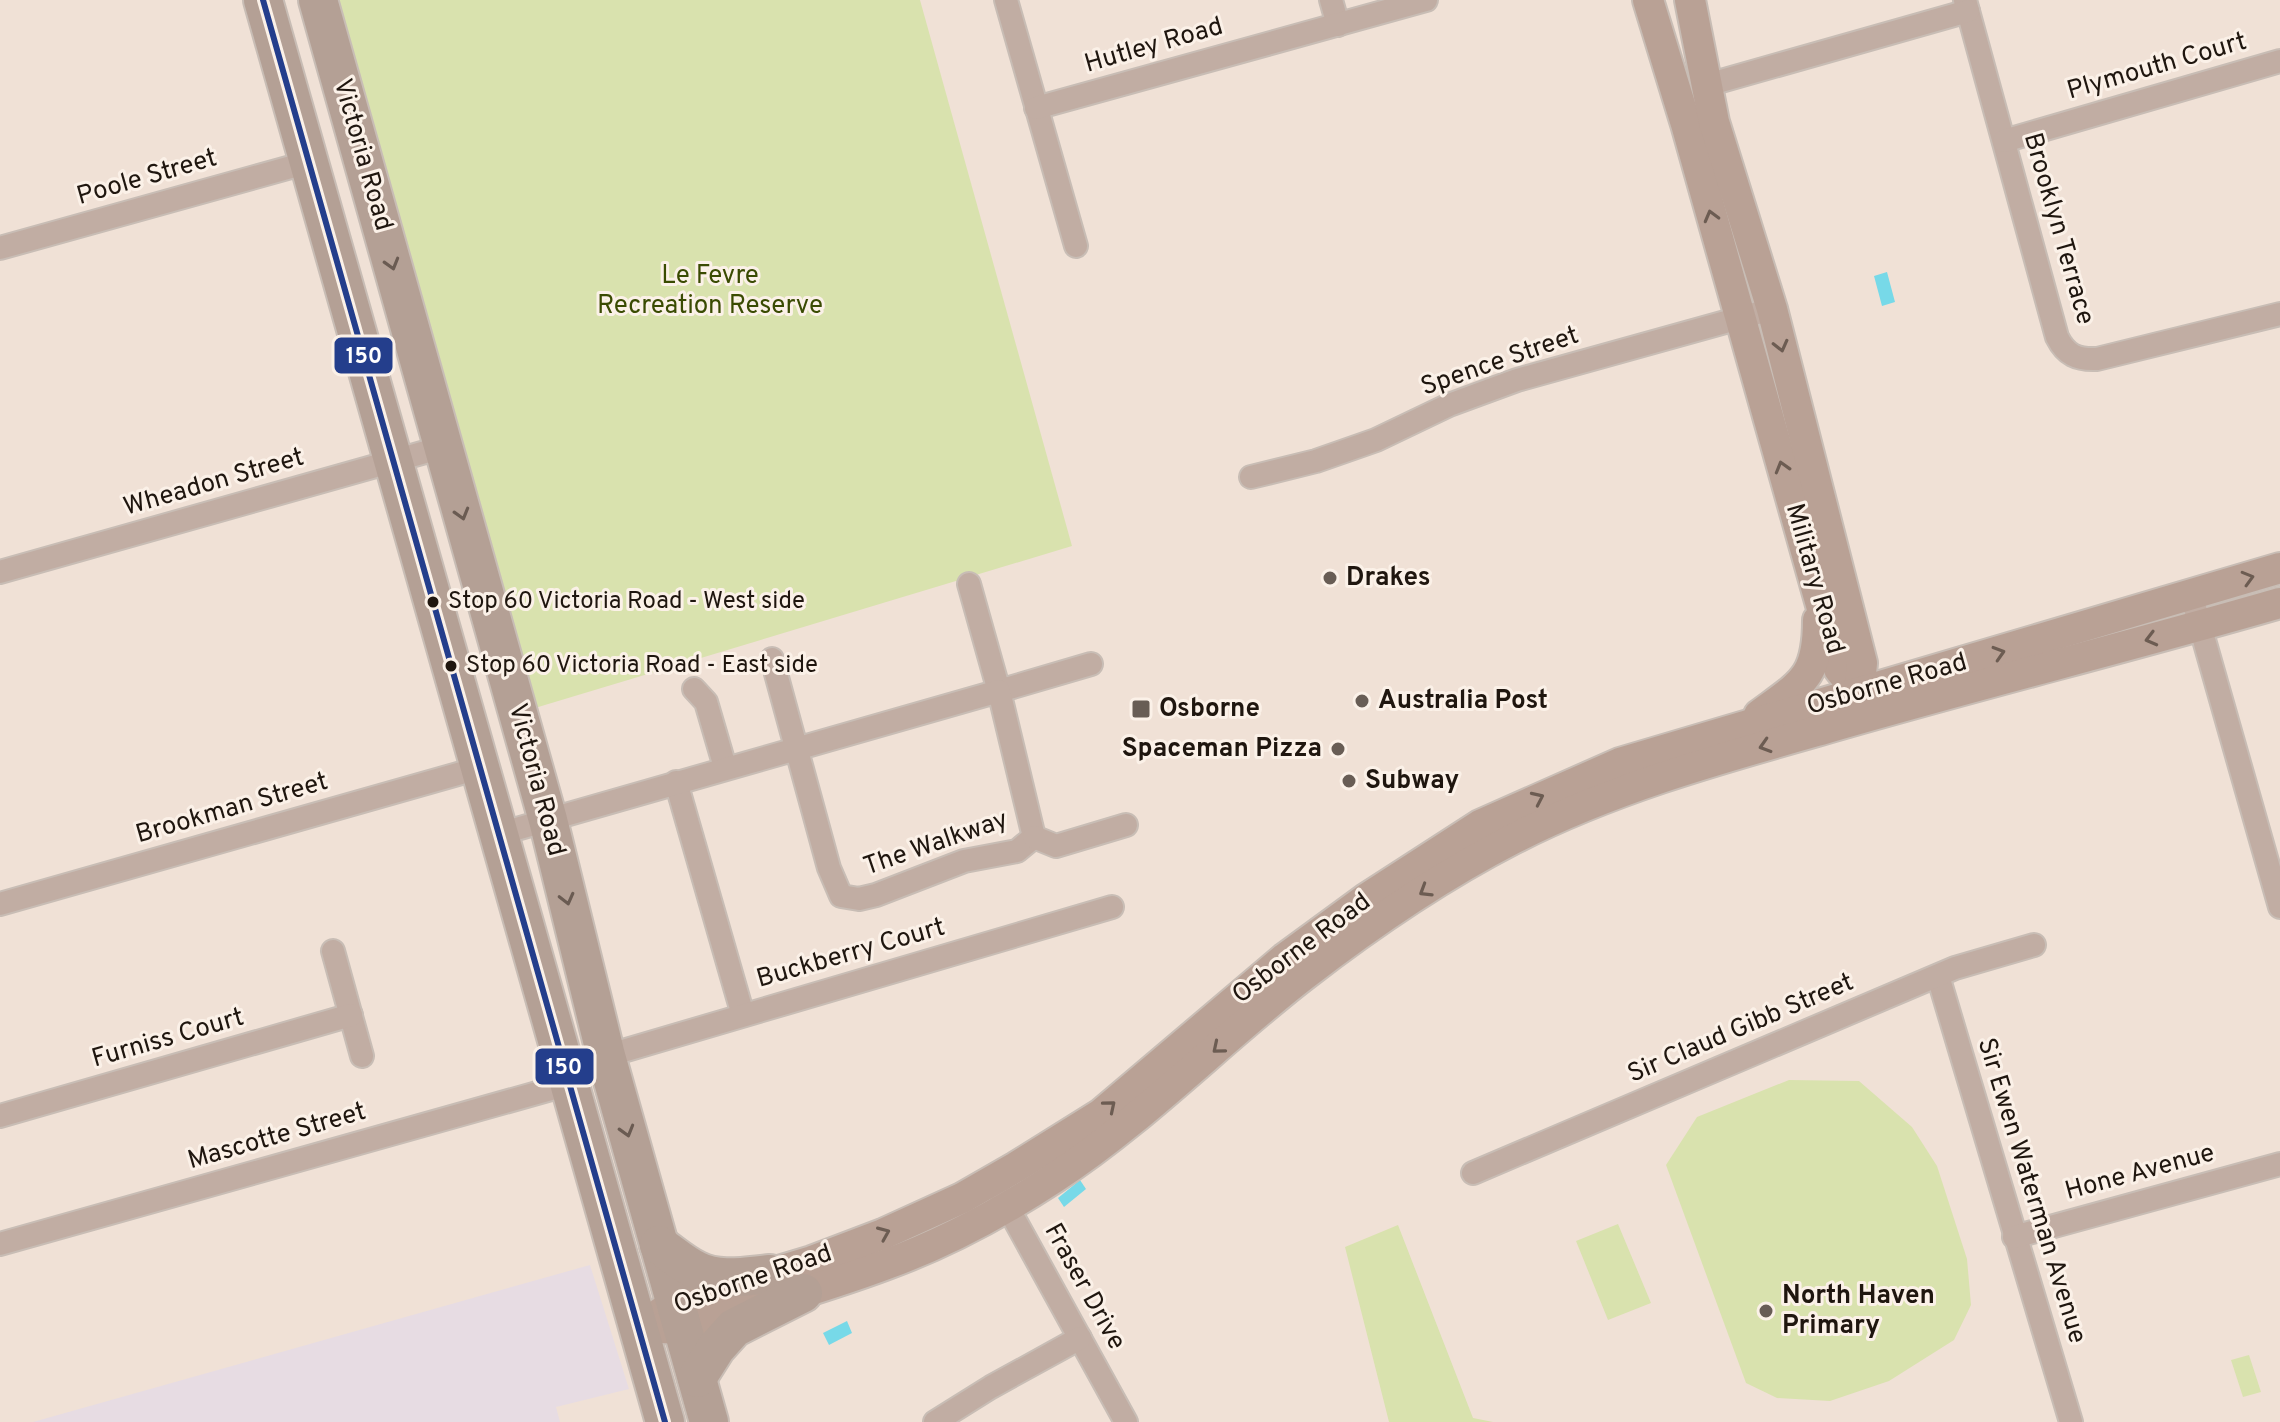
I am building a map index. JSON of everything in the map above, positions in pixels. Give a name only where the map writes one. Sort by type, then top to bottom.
[{"type":"highway","name":"Victoria Road","points":[[263,0],[665,1422]]},
{"type":"highway","name":"Victoria Road","points":[[318,0],[548,820],[606,1056],[709,1422]]},
{"type":"highway","points":[[659,1245],[695,1270],[708,1274],[724,1278],[770,1274]]},
{"type":"highway","points":[[697,1378],[716,1348],[734,1328],[803,1293]]},
{"type":"street","points":[[1006,0],[1076,246]]},
{"type":"street","points":[[1331,0],[1338,25]]},
{"type":"street","name":"Hutley Road","points":[[1036,108],[1426,0]]},
{"type":"street","name":"Military Road","points":[[1648,0],[1739,317],[1831,593],[1862,663],[1859,694]]},
{"type":"street","name":"Military Road","points":[[1690,0],[1714,122],[1772,309],[1831,593]]},
{"type":"street","points":[[1707,85],[1967,6]]},
{"type":"street","name":"Brooklyn Terrace","points":[[1967,6],[2062,347],[2072,356],[2084,360],[2097,359],[2280,314]]},
{"type":"street","name":"Plymouth Court","points":[[2004,141],[2280,61]]},
{"type":"street","name":"Poole Street","points":[[0,248],[309,162]]},
{"type":"street","name":"Spence Street","points":[[1251,477],[1316,461],[1376,440],[1449,405],[1517,380],[1772,309]]},
{"type":"street","name":"Wheadon Street","points":[[0,572],[443,447]]},
{"type":"street","name":"Osborne Road","points":[[679,1315],[803,1293],[890,1263],[1008,1206],[1057,1176],[1119,1130],[1312,969],[1381,918],[1462,867],[1516,838],[1605,798],[1697,766],[1826,728],[1908,692],[2191,594],[2280,568]]},
{"type":"street","name":"The Walkway","points":[[795,748],[832,877],[841,896],[849,899],[876,895],[964,861],[1017,851],[1034,837],[999,691],[969,584]]},
{"type":"street","points":[[1831,593],[1908,692]]},
{"type":"street","points":[[1741,728],[1798,686],[1813,664],[1831,593]]},
{"type":"street","points":[[2191,594],[2277,882],[2280,907]]},
{"type":"street","name":"Osborne Road","points":[[1908,692],[2199,626],[2280,603]]},
{"type":"street","points":[[772,659],[795,748]]},
{"type":"street","points":[[499,834],[1091,664]]},
{"type":"street","points":[[694,689],[706,702],[725,767]]},
{"type":"street","points":[[1826,728],[1859,694],[1908,692]]},
{"type":"street","name":"Osborne Road","points":[[639,1328],[679,1315],[770,1274],[883,1234],[992,1181],[1101,1114],[1285,958],[1367,898],[1480,825],[1620,763],[1859,694]]},
{"type":"street","name":"Brookman Street","points":[[0,904],[479,768]]},
{"type":"street","points":[[676,782],[743,1015]]},
{"type":"street","points":[[1034,837],[1056,846],[1126,825]]},
{"type":"street","points":[[1462,867],[1480,825],[1516,838]]},
{"type":"street","name":"Buckberry Court","points":[[606,1056],[1112,907]]},
{"type":"street","name":"Sir Claud Gibb Street","points":[[1473,1173],[1955,968],[2034,945]]},
{"type":"street","points":[[333,951],[362,1056]]},
{"type":"street","name":"Sir Ewen Waterman Avenue","points":[[1938,976],[2071,1422]]},
{"type":"street","name":"Furniss Court","points":[[0,1116],[351,1015]]},
{"type":"street","name":"Mascotte Street","points":[[0,1244],[569,1084]]},
{"type":"street","name":"Hone Avenue","points":[[2014,1237],[2280,1164]]},
{"type":"street","name":"Fraser Drive","points":[[992,1181],[1126,1422]]},
{"type":"street","points":[[935,1422],[1080,1338]]},
{"type":"shaded area","points":[[590,1265],[629,1389],[556,1407],[560,1422],[33,1422]]},
{"type":"green space","name":"Le Fevre Recreation Reserve","points":[[336,0],[920,0],[1072,546],[535,708]]},
{"type":"green space","points":[[1789,1080],[1859,1081],[1912,1127],[1937,1166],[1967,1259],[1971,1305],[1954,1340],[1889,1381],[1830,1401],[1777,1398],[1746,1383],[1666,1165],[1697,1117]]},
{"type":"green space","points":[[1618,1224],[1651,1303],[1608,1320],[1576,1241]]},
{"type":"green space","points":[[1398,1225],[1473,1418],[1493,1422],[1389,1422],[1345,1247]]},
{"type":"green space","points":[[2249,1355],[2261,1392],[2243,1397],[2231,1360]]},
{"type":"water","points":[[1887,272],[1895,302],[1882,306],[1874,276]]},
{"type":"water","points":[[1080,1180],[1086,1189],[1064,1207],[1058,1198]]},
{"type":"water","points":[[847,1321],[852,1333],[829,1345],[823,1333]]},
{"type":"transit line","name":"150","points":[[263,0],[665,1422]]},
{"type":"place","name":"Drakes","points":[[1330,578]]},
{"type":"place","name":"Stop 60 Victoria Road - West side","points":[[433,602]]},
{"type":"place","name":"Stop 60 Victoria Road - East side","points":[[451,666]]},
{"type":"place","name":"Australia Post","points":[[1362,701]]},
{"type":"place","name":"Osborne","points":[[1141,709]]},
{"type":"place","name":"Spaceman Pizza","points":[[1338,749]]},
{"type":"place","name":"Subway","points":[[1349,781]]},
{"type":"place","name":"North Haven Primary","points":[[1766,1311]]}]
